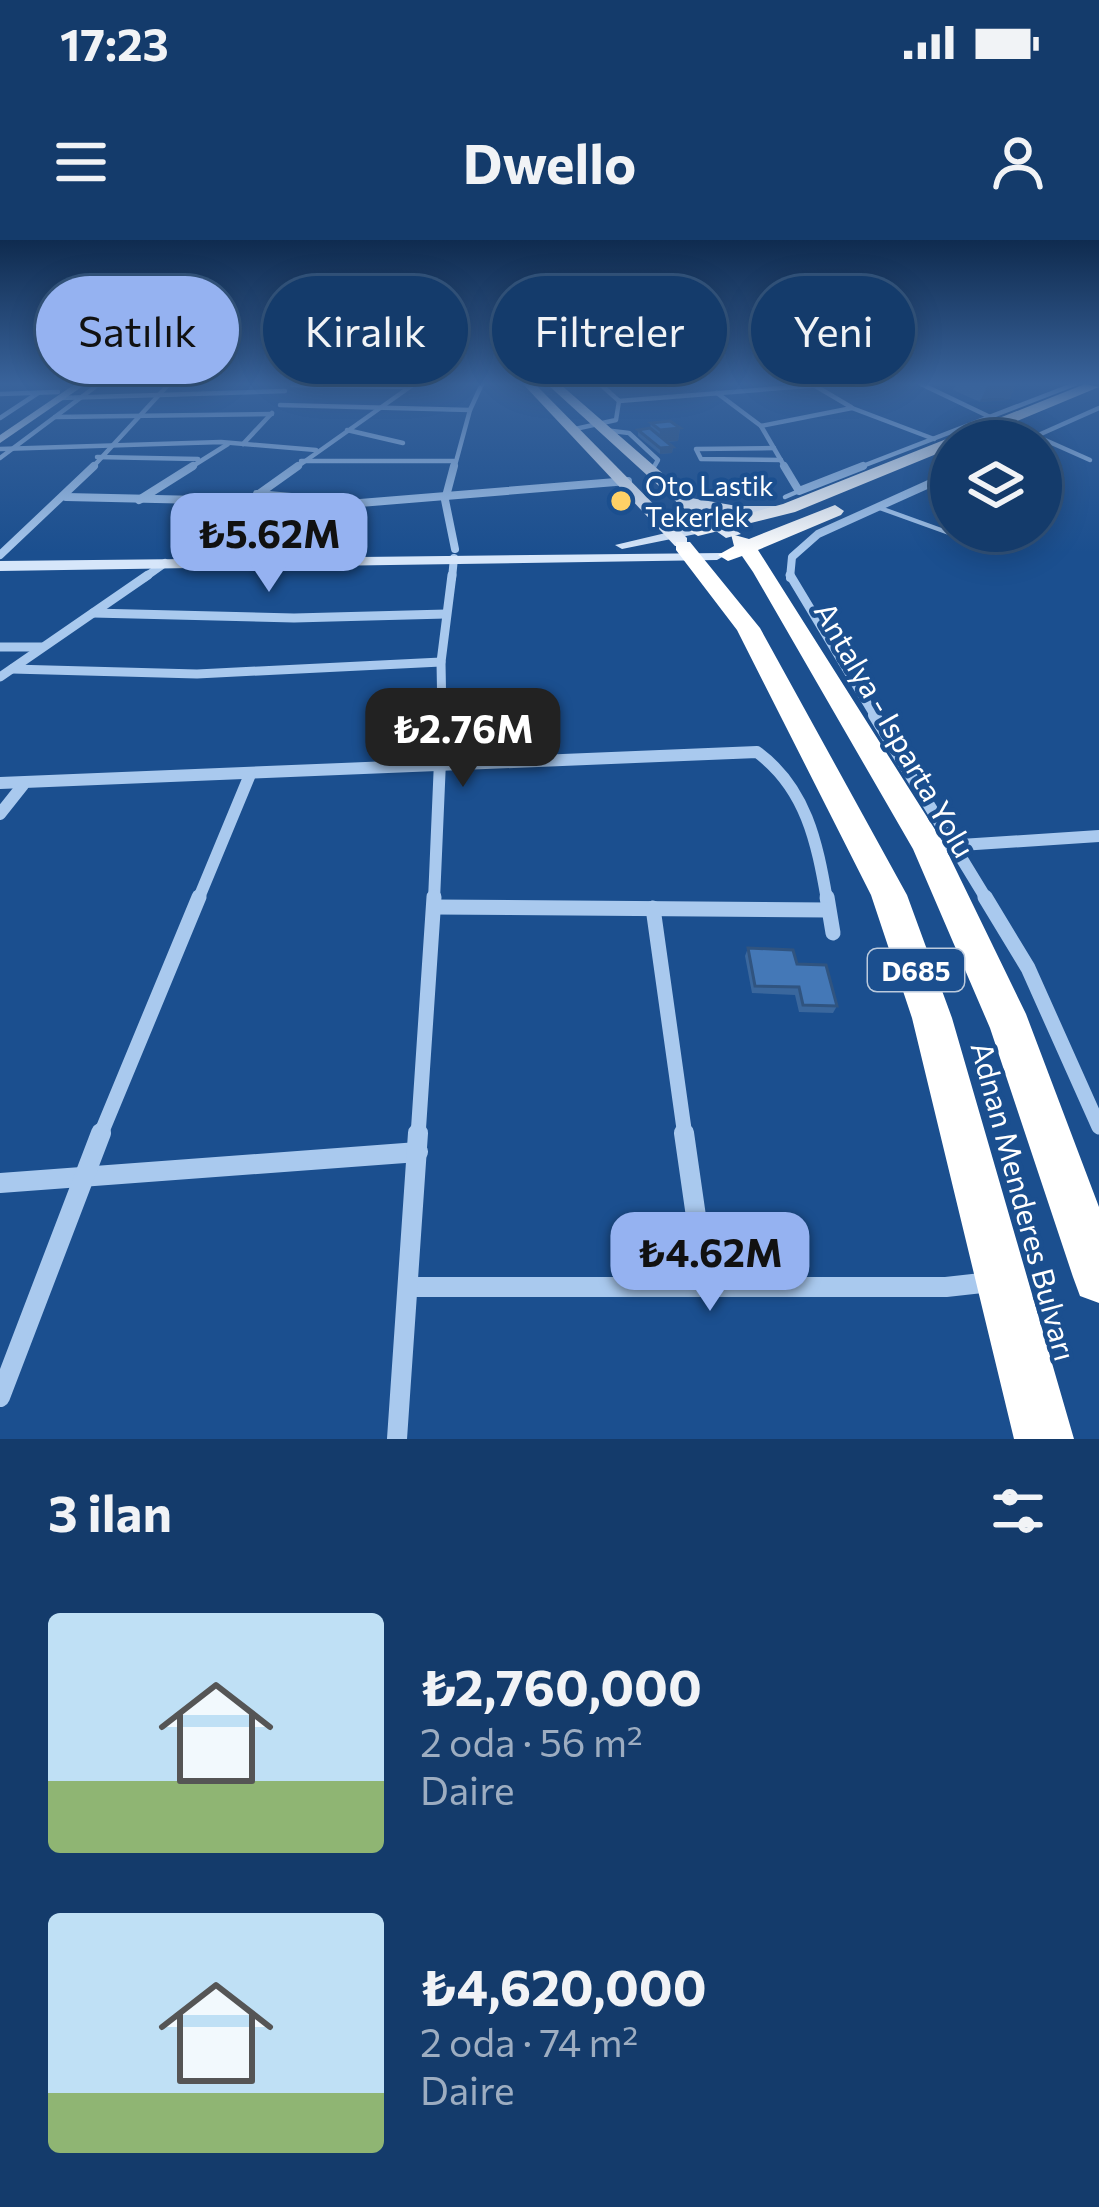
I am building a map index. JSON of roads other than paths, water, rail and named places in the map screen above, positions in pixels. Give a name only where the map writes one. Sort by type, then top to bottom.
[{"type":"highway","points":[[709,542],[782,504],[930,447]]},
{"type":"highway","points":[[709,542],[868,504],[930,472]]},
{"type":"highway","name":"Antalya - Isparta Yolu","points":[[709,542],[943,847],[1011,1028]]},
{"type":"highway","name":"Adnan Menderes Bulvarı","points":[[709,542],[748,628],[889,895],[932,1018],[1006,1280],[1044,1439]]},
{"type":"highway","name":"Adnan Menderes Bulvarı","points":[[1011,1028],[1099,1277]]},
{"type":"main road","name":"Adnan Menderes Bulvarı","points":[[586,440],[628,481],[709,542]]},
{"type":"main road","name":"Adnan Menderes Bulvarı","points":[[615,440],[675,493],[709,542]]},
{"type":"main road","points":[[675,493],[726,509],[782,504]]},
{"type":"main road","points":[[454,554],[709,542]]},
{"type":"main road","points":[[0,556],[454,554],[709,542]]},
{"type":"main road","points":[[0,566],[170,558]]},
{"type":"street","points":[[0,458],[25,440]]},
{"type":"street","points":[[0,556],[66,496],[114,440]]},
{"type":"street","points":[[243,444],[247,440]]},
{"type":"street","points":[[0,677],[332,440]]},
{"type":"street","points":[[393,440],[403,442]]},
{"type":"street","points":[[398,1439],[443,768],[441,662],[454,554],[446,500],[461,440]]},
{"type":"street","points":[[769,440],[800,491],[930,447]]},
{"type":"street","points":[[0,444],[14,448],[229,443],[316,450]]},
{"type":"street","points":[[138,501],[229,443]]},
{"type":"street","points":[[97,457],[199,459]]},
{"type":"street","points":[[301,461],[454,461]]},
{"type":"street","points":[[257,494],[360,503],[446,500],[628,481]]},
{"type":"street","points":[[930,482],[868,504],[807,541],[792,557],[790,578],[943,847],[1028,968],[1099,1127]]},
{"type":"street","points":[[66,496],[247,501]]},
{"type":"street","points":[[93,613],[294,618],[446,614]]},
{"type":"street","points":[[0,647],[43,647]]},
{"type":"street","points":[[12,669],[197,674],[441,662]]},
{"type":"street","points":[[0,783],[249,777],[758,752],[779,764],[812,826],[833,933]]},
{"type":"street","points":[[0,1397],[82,1178],[249,777]]},
{"type":"street","points":[[0,814],[23,785]]},
{"type":"street","points":[[943,847],[1099,836]]},
{"type":"street","points":[[434,907],[829,910]]},
{"type":"street","points":[[653,908],[706,1286]]},
{"type":"street","points":[[0,1183],[418,1152]]},
{"type":"street","points":[[410,1287],[946,1287],[1006,1280]]},
{"type":"lane","points":[[774,448],[696,448],[700,459],[781,460]]},
{"type":"lane","points":[[1062,448],[1090,460]]},
{"type":"lane","points":[[782,504],[800,491]]},
{"type":"lane","points":[[868,504],[930,526]]},
{"type":"place","name":"Oto Lastik Tekerlek","points":[[621,501]]}]
